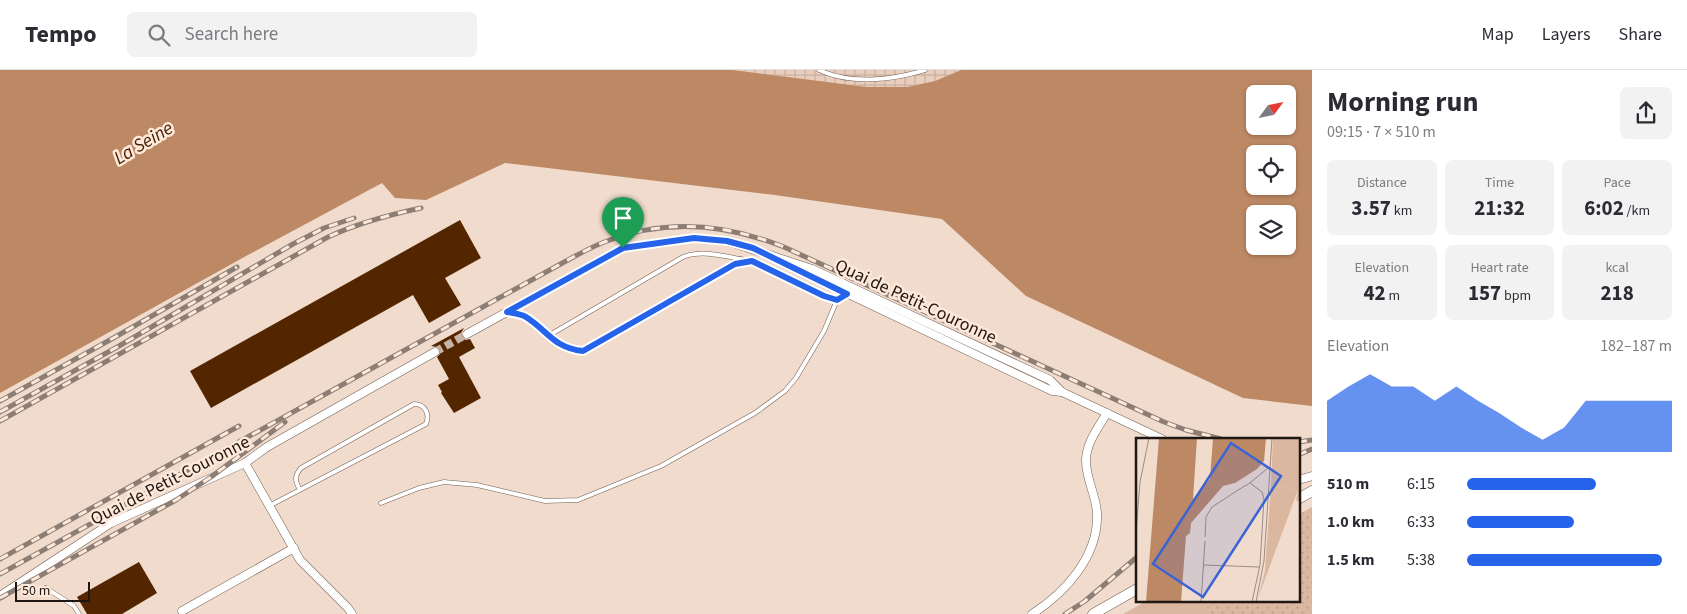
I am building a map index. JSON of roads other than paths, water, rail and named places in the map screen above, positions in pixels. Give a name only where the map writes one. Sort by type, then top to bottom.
[{"type":"street","name":"Quai de Petit-Couronne","points":[[467,334],[623,248],[694,238],[727,241],[812,269],[849,291],[1050,380],[1062,392],[1160,438]]},
{"type":"street","name":"Quai de Petit-Couronne","points":[[0,596],[111,523],[245,463],[266,447],[434,352]]},
{"type":"street","points":[[1032,614],[1050,602],[1066,587],[1080,570],[1091,548],[1096,530],[1097,514],[1086,462],[1092,439],[1107,412]]},
{"type":"street","points":[[245,463],[300,560],[352,614]]},
{"type":"street","points":[[1300,498],[1312,491]]},
{"type":"street","points":[[180,612],[294,548]]},
{"type":"street","points":[[1093,614],[1136,590]]},
{"type":"lane","points":[[819,70],[849,79],[891,77],[925,70]]},
{"type":"lane","points":[[548,336],[683,257],[694,253],[707,253],[752,261],[824,296],[837,300]]},
{"type":"lane","points":[[507,312],[524,316],[554,341],[570,350],[583,351],[735,264],[752,261]]},
{"type":"lane","points":[[381,503],[419,488],[444,482],[477,485],[545,502],[578,500],[661,466],[755,413],[785,391],[796,378],[824,330],[837,300],[849,291]]},
{"type":"lane","points":[[269,506],[300,490],[426,424],[428,418],[426,410],[418,404],[414,404],[301,468],[296,473],[295,478],[300,490]]},
{"type":"lane","points":[[46,588],[74,606],[79,614]]},
{"type":"water","name":"La Seine","points":[[0,70],[733,70],[867,87],[907,87],[935,81],[961,70],[1312,70],[1312,406],[1243,398],[1026,296],[942,219],[775,195],[505,163],[426,200],[395,198],[382,183],[246,256],[0,393]]},
{"type":"tunnel","points":[[435,352],[467,334]]},
{"type":"railway","points":[[0,421],[328,237],[373,220],[421,208]]},
{"type":"railway","points":[[0,412],[119,346],[293,244],[324,228],[354,218]]},
{"type":"railway","points":[[0,574],[581,253],[607,241],[652,229],[674,227],[718,229],[740,233],[784,247],[1164,422],[1217,438]]},
{"type":"railway","points":[[0,401],[237,267]]},
{"type":"railway","points":[[0,598],[176,500],[211,477],[285,422]]},
{"type":"railway","points":[[0,559],[239,426]]},
{"type":"railway","points":[[1300,442],[1312,440]]},
{"type":"railway","points":[[1300,454],[1312,449]]},
{"type":"railway","points":[[1065,614],[1085,601],[1136,558]]}]
